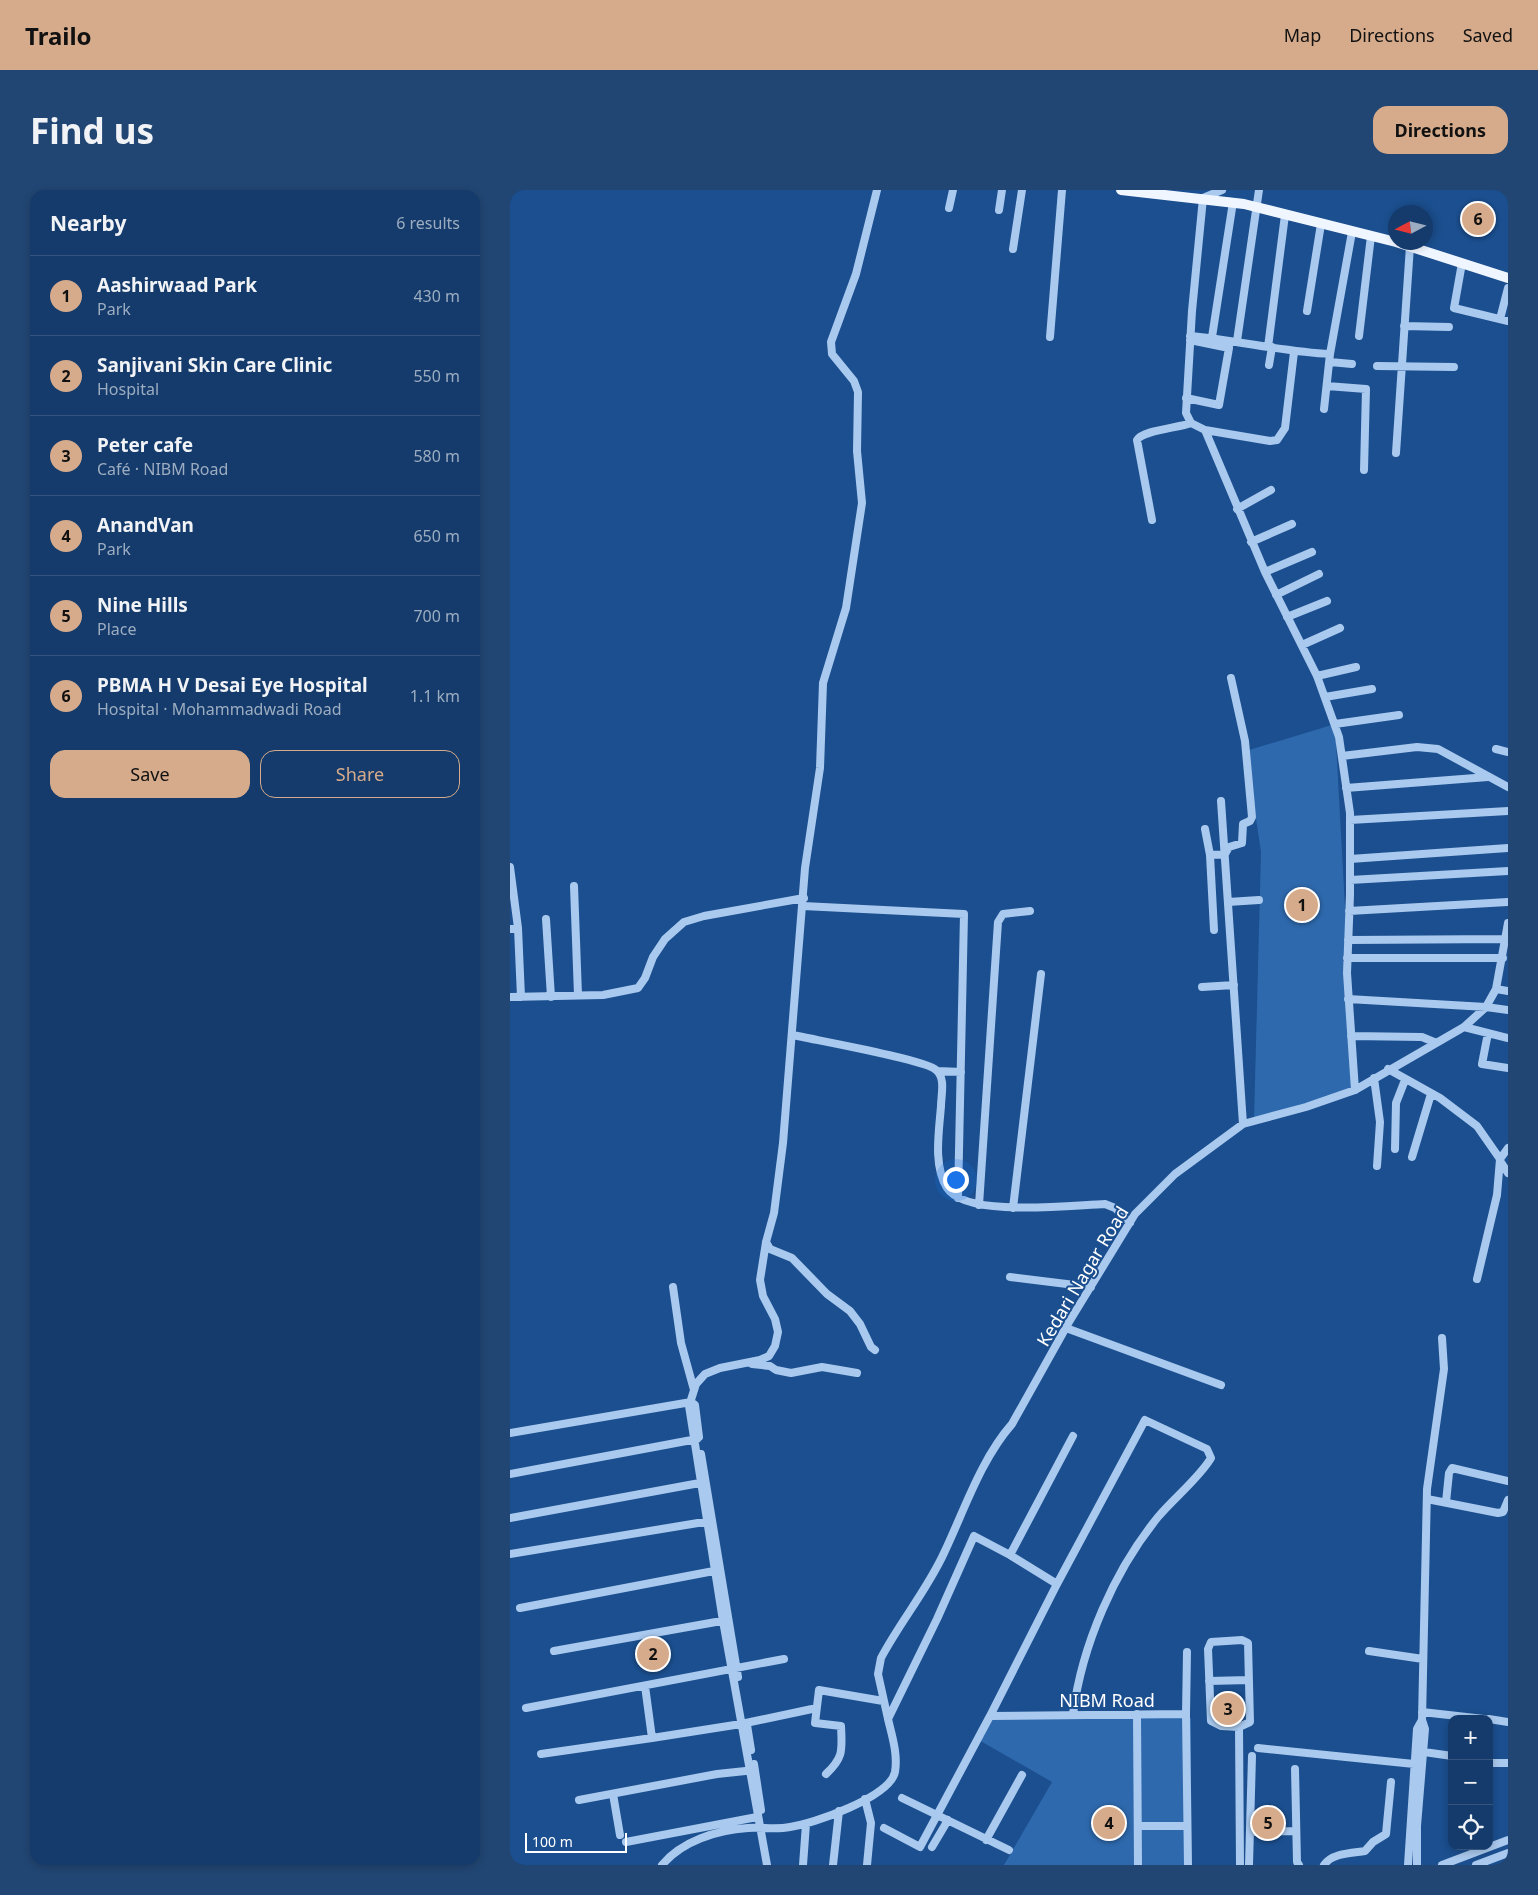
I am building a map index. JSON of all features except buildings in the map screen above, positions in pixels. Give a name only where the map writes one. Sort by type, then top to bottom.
[{"type":"main road","points":[[1122,190],[1233,202],[1388,240]]},
{"type":"main road","points":[[1422,250],[1508,278]]},
{"type":"street","points":[[691,1402],[696,1384],[705,1374],[720,1368],[768,1356],[775,1346],[778,1332],[775,1319],[763,1296],[760,1280],[766,1242],[774,1213],[793,1035],[793,997],[804,902],[805,868],[820,768],[823,683],[846,608],[862,503],[858,451],[858,392],[854,381],[832,354],[831,342],[856,274],[877,190]]},
{"type":"street","points":[[950,208],[953,190]]},
{"type":"street","points":[[999,210],[1002,190]]},
{"type":"street","points":[[1013,249],[1022,190]]},
{"type":"street","points":[[1050,337],[1062,190]]},
{"type":"street","points":[[1222,190],[1203,198],[1186,398],[1186,413],[1191,423],[1205,430],[1270,441],[1277,440],[1285,428],[1294,352]]},
{"type":"street","points":[[1238,341],[1259,190]]},
{"type":"street","points":[[1212,338],[1233,202]]},
{"type":"street","points":[[1269,365],[1285,215]]},
{"type":"street","points":[[1307,311],[1321,224]]},
{"type":"street","points":[[1324,409],[1330,358],[1352,232]]},
{"type":"street","points":[[1359,336],[1371,236]]},
{"type":"street","points":[[1396,452],[1410,250]]},
{"type":"street","points":[[1462,263],[1454,308],[1504,320],[1508,288]]},
{"type":"street","points":[[1404,326],[1448,327]]},
{"type":"street","points":[[1190,338],[1238,341],[1330,358],[1352,364]]},
{"type":"street","points":[[1186,398],[1219,404],[1230,348],[1190,338]]},
{"type":"street","points":[[1377,366],[1454,367]]},
{"type":"street","points":[[1327,386],[1366,389],[1364,470]]},
{"type":"street","points":[[1152,520],[1137,440],[1144,434],[1175,429],[1191,423]]},
{"type":"street","points":[[1205,430],[1264,572],[1317,676],[1335,724],[1342,756],[1350,820],[1347,958],[1355,1090]]},
{"type":"street","points":[[1237,509],[1271,490]]},
{"type":"street","points":[[1251,542],[1292,524]]},
{"type":"street","points":[[1264,572],[1312,552]]},
{"type":"street","points":[[1276,595],[1319,574]]},
{"type":"street","points":[[1286,617],[1327,601]]},
{"type":"street","points":[[1302,645],[1340,628]]},
{"type":"street","points":[[1317,676],[1356,667]]},
{"type":"street","points":[[1225,854],[1229,846],[1242,843],[1243,824],[1252,818],[1245,741],[1231,678]]},
{"type":"street","points":[[1325,697],[1372,689]]},
{"type":"street","points":[[1335,724],[1399,715]]},
{"type":"street","points":[[1342,756],[1417,747],[1438,749],[1508,787]]},
{"type":"street","points":[[1496,750],[1508,752]]},
{"type":"street","points":[[1346,788],[1488,777]]},
{"type":"street","points":[[1221,801],[1243,1124]]},
{"type":"street","points":[[1350,820],[1508,811]]},
{"type":"street","points":[[1205,829],[1210,856],[1214,930]]},
{"type":"street","points":[[1350,859],[1508,848]]},
{"type":"street","points":[[1210,856],[1225,854]]},
{"type":"street","points":[[510,867],[514,929],[522,997]]},
{"type":"street","points":[[1350,880],[1508,871]]},
{"type":"street","points":[[574,886],[578,996]]},
{"type":"street","points":[[1228,902],[1260,900]]},
{"type":"street","points":[[510,997],[578,996],[618,993],[638,988],[645,978],[653,957],[665,939],[684,922],[704,916],[804,902],[964,914],[958,1198]]},
{"type":"street","points":[[1349,911],[1508,902]]},
{"type":"street","points":[[978,1205],[998,922],[1004,914],[1030,911]]},
{"type":"street","points":[[546,919],[551,996]]},
{"type":"street","name":"Kedari Nagar Road","points":[[888,1719],[878,1674],[881,1658],[944,1554],[960,1514],[1000,1438],[1012,1424],[1090,1287],[1135,1214],[1175,1174],[1243,1124],[1306,1107],[1355,1090],[1434,1042],[1464,1027],[1486,1007],[1504,972],[1503,958],[1508,923]]},
{"type":"street","points":[[1348,940],[1506,945]]},
{"type":"street","points":[[1347,958],[1503,958]]},
{"type":"street","points":[[1013,1208],[1041,974]]},
{"type":"street","points":[[1202,987],[1234,985]]},
{"type":"street","points":[[1496,989],[1508,991]]},
{"type":"street","points":[[1348,999],[1508,1010]]},
{"type":"street","points":[[1464,1027],[1508,1038]]},
{"type":"street","points":[[1488,1033],[1482,1064],[1508,1068]]},
{"type":"street","points":[[793,1035],[910,1060],[932,1066],[938,1071],[942,1082],[938,1151],[942,1175],[948,1189],[958,1198],[978,1205],[1013,1208],[1105,1204],[1115,1208],[1130,1223]]},
{"type":"street","points":[[1351,1036],[1422,1037],[1434,1042]]},
{"type":"street","points":[[1388,1069],[1431,1094],[1477,1126],[1508,1173]]},
{"type":"street","points":[[938,1071],[961,1072]]},
{"type":"street","points":[[1374,1078],[1380,1122],[1377,1166]]},
{"type":"street","points":[[1395,1149],[1396,1103],[1405,1080]]},
{"type":"street","points":[[1412,1157],[1431,1094]]},
{"type":"street","points":[[1477,1279],[1497,1195],[1500,1160],[1508,1148]]},
{"type":"street","points":[[766,1242],[770,1249],[792,1258],[827,1294],[850,1311],[860,1324],[871,1347],[875,1350]]},
{"type":"street","points":[[1010,1277],[1090,1287]]},
{"type":"street","points":[[673,1287],[682,1344],[694,1390]]},
{"type":"street","points":[[1066,1328],[1221,1385]]},
{"type":"street","points":[[1417,1865],[1417,1826],[1425,1729],[1422,1716],[1427,1499],[1444,1370],[1442,1338]]},
{"type":"street","points":[[744,1363],[770,1366],[776,1370],[791,1373],[822,1367],[857,1374]]},
{"type":"street","points":[[510,1433],[691,1402]]},
{"type":"street","points":[[691,1402],[695,1405],[696,1439],[752,1770],[766,1865]]},
{"type":"street","points":[[884,1828],[920,1847],[1145,1420],[1207,1449],[1211,1458],[1208,1464],[1158,1518],[1114,1586],[1097,1626],[1085,1663],[1073,1714]]},
{"type":"street","points":[[1010,1555],[1073,1436]]},
{"type":"street","points":[[510,1474],[696,1439]]},
{"type":"street","points":[[1446,1502],[1449,1473],[1452,1468],[1508,1481]]},
{"type":"street","points":[[510,1518],[704,1482]]},
{"type":"street","points":[[1427,1499],[1498,1513],[1503,1512],[1508,1500]]},
{"type":"street","points":[[510,1554],[710,1521]]},
{"type":"street","points":[[662,1865],[678,1849],[704,1838],[748,1828],[787,1828],[806,1824],[839,1812],[884,1788],[895,1773],[894,1741],[888,1719],[974,1536],[1010,1555],[1057,1584]]},
{"type":"street","points":[[520,1608],[718,1570]]},
{"type":"street","points":[[554,1651],[726,1621]]},
{"type":"street","points":[[1242,1640],[1248,1643],[1250,1722],[1239,1727],[1221,1726],[1211,1721],[1209,1681],[1209,1644],[1242,1640]]},
{"type":"street","points":[[1369,1651],[1423,1659]]},
{"type":"street","points":[[1187,1652],[1188,1865]]},
{"type":"street","points":[[526,1708],[735,1670],[784,1659]]},
{"type":"street","points":[[1209,1681],[1249,1680]]},
{"type":"street","points":[[645,1686],[652,1738]]},
{"type":"street","points":[[826,1774],[836,1764],[842,1752],[841,1726],[815,1723],[819,1690],[883,1702]]},
{"type":"street","points":[[541,1754],[744,1724],[812,1709]]},
{"type":"street","points":[[1137,1714],[1138,1865]]},
{"type":"street","name":"NIBM Road","points":[[990,1716],[1186,1714]]},
{"type":"street","points":[[1422,1716],[1448,1717]]},
{"type":"street","points":[[1408,1865],[1417,1729],[1422,1716]]},
{"type":"street","points":[[1493,1720],[1508,1722]]},
{"type":"street","points":[[1239,1727],[1240,1865]]},
{"type":"street","points":[[1258,1748],[1414,1764]]},
{"type":"street","points":[[1424,1752],[1448,1755]]},
{"type":"street","points":[[1249,1865],[1252,1756]]},
{"type":"street","points":[[1493,1763],[1508,1763]]},
{"type":"street","points":[[1295,1769],[1297,1862],[1299,1865]]},
{"type":"street","points":[[579,1800],[717,1774],[752,1770]]},
{"type":"street","points":[[752,1770],[757,1817],[761,1829]]},
{"type":"street","points":[[986,1840],[1022,1775]]},
{"type":"street","points":[[1324,1865],[1328,1859],[1336,1856],[1365,1852],[1373,1842],[1386,1834],[1391,1782]]},
{"type":"street","points":[[613,1794],[620,1835]]},
{"type":"street","points":[[902,1798],[1010,1850]]},
{"type":"street","points":[[865,1799],[871,1824],[868,1865]]},
{"type":"street","points":[[833,1865],[839,1812]]},
{"type":"street","points":[[626,1842],[757,1817]]},
{"type":"street","points":[[932,1848],[948,1820]]},
{"type":"street","points":[[803,1865],[806,1824]]},
{"type":"street","points":[[1138,1826],[1187,1826]]},
{"type":"street","points":[[1250,1832],[1296,1831]]},
{"type":"street","points":[[1442,1865],[1508,1840]]},
{"type":"street","points":[[1476,1865],[1508,1853]]},
{"type":"shaded area","points":[[1335,724],[1355,1090],[1254,1120],[1261,852],[1246,751]]},
{"type":"shaded area","points":[[990,1716],[1191,1718],[1190,1865],[1004,1865],[1052,1782],[977,1739]]},
{"type":"place","name":"PBMA H V Desai Eye Hospital","points":[[1478,219]]},
{"type":"place","name":"Aashirwaad Park","points":[[1302,905]]},
{"type":"place","name":"Sanjivani Skin Care Clinic","points":[[653,1654]]},
{"type":"place","name":"Peter cafe","points":[[1228,1709]]},
{"type":"place","name":"AnandVan","points":[[1109,1823]]},
{"type":"place","name":"Nine Hills","points":[[1268,1823]]}]
